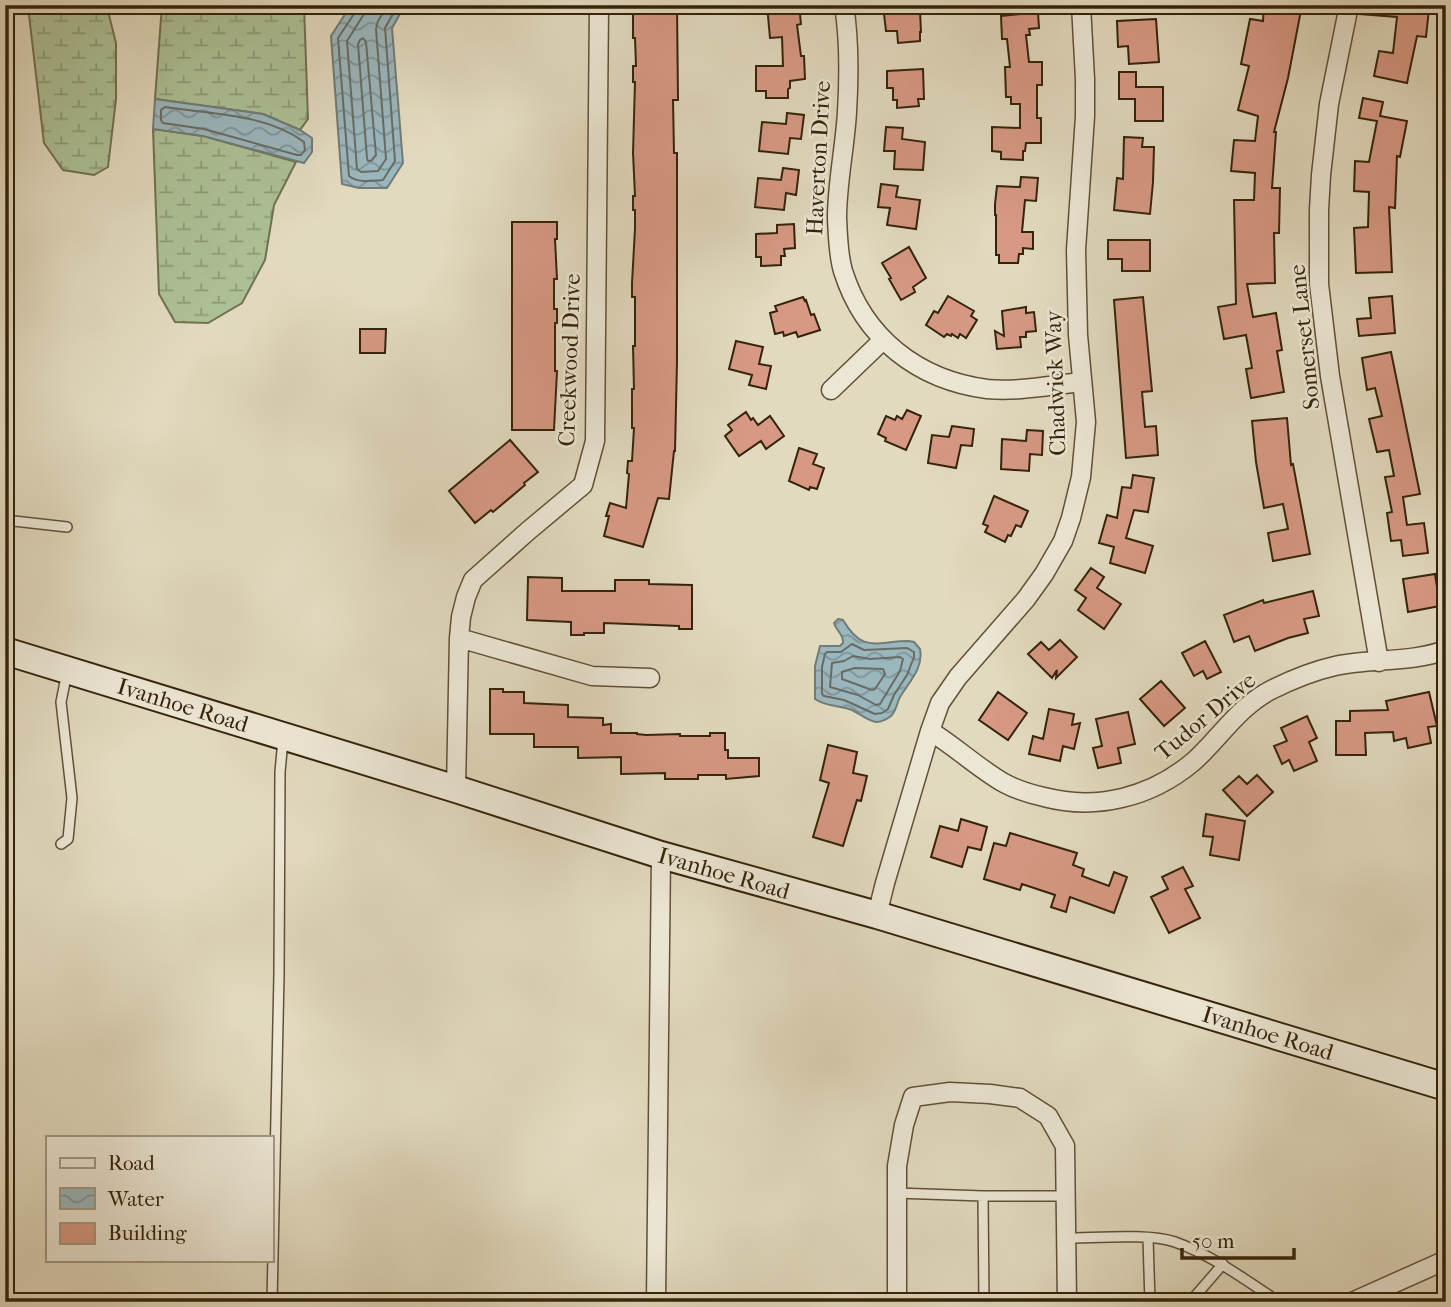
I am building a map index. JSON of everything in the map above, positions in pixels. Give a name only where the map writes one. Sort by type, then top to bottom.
[{"type":"main road","name":"Ivanhoe Road","points":[[5,651],[456,789],[661,855],[877,915],[1446,1087]]},
{"type":"street","name":"Creekwood Drive","points":[[456,789],[459,638],[466,597],[473,580],[583,485],[596,442],[599,5]]},
{"type":"street","name":"Haverton Drive","points":[[844,5],[847,23],[848,111],[837,215],[839,253],[842,270],[862,313],[899,355],[928,373],[955,383],[989,389],[1019,389],[1082,382]]},
{"type":"street","name":"Chadwick Way","points":[[877,915],[940,703],[958,677],[1026,599],[1044,574],[1063,541],[1081,477],[1086,422],[1078,335],[1076,250],[1085,116],[1081,5]]},
{"type":"street","name":"Somerset Lane","points":[[1348,5],[1329,104],[1321,175],[1319,285],[1330,376],[1379,662]]},
{"type":"street","points":[[831,390],[883,340]]},
{"type":"street","points":[[459,638],[592,676],[650,678]]},
{"type":"street","name":"Tudor Drive","points":[[930,731],[954,745],[983,769],[1023,792],[1058,801],[1096,803],[1117,800],[1136,795],[1179,774],[1206,750],[1232,720],[1268,692],[1309,673],[1337,666],[1405,660],[1446,650]]},
{"type":"street","points":[[656,1302],[661,855]]},
{"type":"street","points":[[897,1302],[897,1166],[904,1125],[913,1097],[950,1092],[1020,1098],[1048,1116],[1065,1146],[1067,1302]]},
{"type":"street","points":[[1352,1302],[1446,1260]]},
{"type":"lane","points":[[5,520],[67,527]]},
{"type":"lane","points":[[61,844],[68,839],[72,809],[61,702],[67,670]]},
{"type":"lane","points":[[273,1257],[279,988],[280,772],[284,736]]},
{"type":"lane","points":[[896,1193],[1066,1196]]},
{"type":"lane","points":[[983,1196],[984,1302]]},
{"type":"lane","points":[[1066,1238],[1148,1238],[1173,1241],[1223,1264],[1270,1296],[1274,1302]]},
{"type":"lane","points":[[1148,1238],[1150,1302]]},
{"type":"lane","points":[[272,1302],[273,1262]]},
{"type":"lane","points":[[1190,1302],[1223,1264]]},
{"type":"green space","points":[[34,5],[107,7],[116,43],[116,99],[108,167],[94,175],[63,170],[44,143],[29,15]]},
{"type":"green space","points":[[162,5],[304,5],[308,119],[300,130],[263,114],[155,99]]},
{"type":"green space","points":[[153,129],[203,136],[296,162],[274,205],[265,260],[242,303],[208,323],[175,322],[159,294]]},
{"type":"water","points":[[351,5],[405,5],[392,28],[403,163],[387,188],[359,188],[342,184],[331,36]]},
{"type":"water","points":[[155,99],[263,114],[312,138],[312,152],[304,163],[203,136],[153,129]]},
{"type":"water","points":[[838,619],[843,620],[850,631],[864,642],[909,641],[914,642],[920,649],[917,670],[893,713],[885,720],[874,722],[852,710],[815,699],[815,666],[820,646],[840,646],[843,643],[834,623]]},
{"type":"building","points":[[633,5],[677,5],[678,100],[673,100],[674,153],[677,153],[675,451],[669,499],[658,498],[643,547],[604,536],[610,503],[626,508],[628,461],[632,461],[634,428],[633,66],[636,66]]},
{"type":"building","points":[[767,5],[799,5],[801,24],[797,25],[801,56],[804,56],[805,79],[790,81],[788,98],[766,98],[766,91],[756,91],[756,66],[783,66],[782,37],[770,38]]},
{"type":"building","points":[[1264,5],[1302,5],[1274,132],[1272,188],[1280,188],[1279,233],[1274,233],[1275,283],[1247,284],[1253,317],[1276,313],[1282,350],[1277,351],[1284,392],[1251,398],[1246,369],[1252,368],[1246,335],[1224,339],[1218,307],[1236,304],[1234,200],[1254,200],[1255,173],[1231,171],[1234,140],[1255,141],[1258,116],[1238,110],[1249,66],[1241,64],[1250,19],[1263,21]]},
{"type":"building","points":[[1361,5],[1403,5],[1429,9],[1426,37],[1417,36],[1407,83],[1374,76],[1379,51],[1393,53],[1397,17],[1360,14]]},
{"type":"building","points":[[920,11],[920,41],[898,43],[897,31],[886,31],[884,14]]},
{"type":"building","points":[[1038,12],[1039,28],[1029,29],[1030,35],[1026,35],[1029,62],[1042,62],[1042,85],[1037,85],[1037,118],[1041,118],[1041,143],[1026,143],[1023,160],[1001,159],[1001,152],[992,151],[992,127],[1020,128],[1020,104],[1011,104],[1011,97],[1006,97],[1005,67],[1010,67],[1007,39],[1002,39],[1001,16]]},
{"type":"building","points":[[1156,19],[1159,62],[1129,64],[1128,46],[1118,47],[1117,21]]},
{"type":"building","points":[[923,69],[924,99],[918,99],[919,106],[897,108],[897,100],[893,100],[893,88],[887,88],[887,71]]},
{"type":"building","points":[[1119,72],[1136,72],[1136,87],[1163,87],[1163,121],[1135,121],[1135,99],[1119,99]]},
{"type":"building","points":[[1363,98],[1383,102],[1380,116],[1407,121],[1400,157],[1397,156],[1395,208],[1389,207],[1392,272],[1356,273],[1354,228],[1368,227],[1369,192],[1354,191],[1355,161],[1369,162],[1377,121],[1359,118]]},
{"type":"building","points":[[787,113],[804,115],[801,139],[790,138],[788,154],[759,151],[762,122],[786,124]]},
{"type":"building","points":[[886,127],[903,128],[902,139],[925,142],[923,170],[894,169],[895,151],[884,151]]},
{"type":"building","points":[[1124,137],[1143,138],[1142,147],[1154,147],[1150,214],[1114,210],[1117,178],[1123,179]]},
{"type":"building","points":[[783,168],[799,170],[796,195],[786,193],[784,210],[755,207],[758,178],[781,180]]},
{"type":"building","points":[[1021,177],[1038,178],[1036,201],[1025,200],[1022,232],[1033,232],[1033,249],[1023,248],[1018,263],[999,263],[999,255],[996,255],[997,186],[1020,187]]},
{"type":"building","points":[[881,184],[898,186],[896,197],[920,200],[916,229],[887,225],[890,208],[878,207]]},
{"type":"building","points":[[512,222],[557,222],[557,279],[554,279],[557,371],[554,430],[512,430]]},
{"type":"building","points":[[794,224],[795,248],[784,249],[785,256],[781,256],[781,265],[761,266],[761,257],[756,257],[756,234],[777,233],[777,225]]},
{"type":"building","points":[[1108,240],[1150,240],[1150,271],[1122,271],[1122,259],[1108,259]]},
{"type":"building","points":[[909,247],[926,278],[913,287],[915,292],[901,300],[882,263]]},
{"type":"building","points":[[948,296],[974,311],[971,316],[977,320],[966,338],[960,334],[958,338],[952,334],[944,337],[926,325],[934,311],[938,313]]},
{"type":"building","points":[[1392,296],[1395,333],[1359,336],[1357,319],[1371,318],[1369,298]]},
{"type":"building","points":[[803,297],[820,330],[798,337],[796,332],[784,336],[783,332],[775,334],[770,313],[777,311],[775,306]]},
{"type":"building","points":[[1143,297],[1152,391],[1142,392],[1145,427],[1156,426],[1158,455],[1126,458],[1114,300]]},
{"type":"building","points":[[1026,307],[1026,313],[1034,312],[1036,331],[1026,332],[1026,337],[1020,337],[1021,347],[997,349],[995,331],[1004,336],[1002,311]]},
{"type":"building","points":[[360,329],[386,329],[385,353],[360,353]]},
{"type":"building","points":[[736,341],[763,347],[759,364],[771,366],[766,389],[749,385],[752,375],[729,369]]},
{"type":"building","points":[[1391,352],[1420,494],[1403,497],[1407,525],[1424,523],[1428,553],[1403,556],[1401,540],[1391,541],[1387,513],[1392,512],[1385,477],[1394,476],[1389,450],[1377,452],[1369,419],[1382,416],[1375,388],[1367,390],[1362,358]]},
{"type":"building","points":[[907,410],[921,416],[906,450],[885,441],[886,438],[878,434],[886,416],[895,420],[897,416],[902,419]]},
{"type":"building","points":[[746,412],[758,425],[770,416],[784,436],[766,449],[761,441],[739,456],[725,436],[732,430],[728,425]]},
{"type":"building","points":[[1287,418],[1291,465],[1293,464],[1310,554],[1273,561],[1268,533],[1288,529],[1283,504],[1264,508],[1252,421]]},
{"type":"building","points":[[952,426],[974,429],[972,446],[961,445],[956,468],[928,463],[932,435],[949,437]]},
{"type":"building","points":[[1027,430],[1043,431],[1042,455],[1030,454],[1029,471],[1001,469],[1002,439],[1026,441]]},
{"type":"building","points":[[510,440],[538,472],[493,512],[491,510],[475,523],[449,491]]},
{"type":"building","points":[[799,448],[817,454],[813,464],[824,468],[817,489],[810,487],[809,490],[789,481]]},
{"type":"building","points":[[1133,475],[1154,478],[1148,512],[1134,510],[1126,538],[1153,546],[1145,573],[1110,563],[1114,547],[1099,543],[1107,515],[1117,518],[1122,487],[1131,488]]},
{"type":"building","points":[[994,496],[1028,511],[1021,527],[1016,525],[1005,542],[985,532],[988,526],[983,524]]},
{"type":"building","points":[[1091,568],[1104,577],[1097,588],[1121,604],[1104,629],[1078,610],[1086,598],[1075,590]]},
{"type":"building","points":[[1435,574],[1440,606],[1408,612],[1403,579]]},
{"type":"building","points":[[528,577],[562,578],[562,591],[615,591],[615,580],[649,580],[649,584],[692,585],[692,629],[679,629],[679,626],[604,623],[604,633],[571,635],[571,622],[527,620]]},
{"type":"building","points":[[1313,591],[1319,616],[1304,619],[1308,633],[1255,651],[1249,636],[1234,642],[1224,615],[1263,600],[1264,603]]},
{"type":"building","points":[[1060,640],[1077,657],[1056,678],[1057,670],[1052,678],[1028,654],[1041,642],[1049,650]]},
{"type":"building","points":[[1205,641],[1221,672],[1207,679],[1203,671],[1194,676],[1182,653]]},
{"type":"building","points":[[1161,681],[1185,708],[1164,726],[1140,699]]},
{"type":"building","points":[[490,689],[524,692],[524,703],[568,705],[568,717],[603,718],[603,725],[611,724],[611,733],[710,736],[710,733],[725,733],[728,758],[759,758],[759,776],[726,779],[726,775],[698,775],[698,779],[665,779],[665,773],[621,774],[621,757],[578,758],[578,747],[534,747],[534,734],[490,734]]},
{"type":"building","points":[[998,692],[1027,713],[1008,740],[979,720]]},
{"type":"building","points":[[1429,692],[1437,726],[1428,727],[1431,743],[1408,748],[1406,738],[1394,741],[1393,732],[1365,733],[1366,755],[1336,755],[1336,721],[1350,721],[1350,711],[1388,710],[1386,701]]},
{"type":"building","points":[[1049,709],[1074,714],[1072,725],[1080,723],[1074,749],[1063,746],[1060,761],[1029,754],[1033,736],[1043,739]]},
{"type":"building","points":[[1128,712],[1135,744],[1118,748],[1121,763],[1098,768],[1093,748],[1102,746],[1096,719]]},
{"type":"building","points":[[1307,716],[1317,738],[1309,742],[1317,761],[1294,771],[1289,760],[1282,764],[1274,746],[1287,741],[1281,728]]},
{"type":"building","points":[[828,745],[857,752],[853,773],[867,776],[861,801],[857,800],[843,846],[813,837],[829,783],[820,780]]},
{"type":"building","points":[[1257,775],[1273,792],[1247,816],[1223,790],[1239,776],[1247,784]]},
{"type":"building","points":[[1206,814],[1245,821],[1239,860],[1210,855],[1213,837],[1203,836]]},
{"type":"building","points":[[961,819],[987,827],[981,850],[968,847],[962,867],[931,857],[940,826],[958,831]]},
{"type":"building","points":[[1010,833],[1077,853],[1073,865],[1084,869],[1082,876],[1109,886],[1114,872],[1127,877],[1114,913],[1070,897],[1066,912],[1051,907],[1055,895],[1022,884],[1020,890],[984,879],[994,843],[1006,846]]},
{"type":"building","points":[[1183,867],[1193,886],[1185,889],[1200,918],[1169,933],[1151,897],[1168,889],[1162,877]]}]
